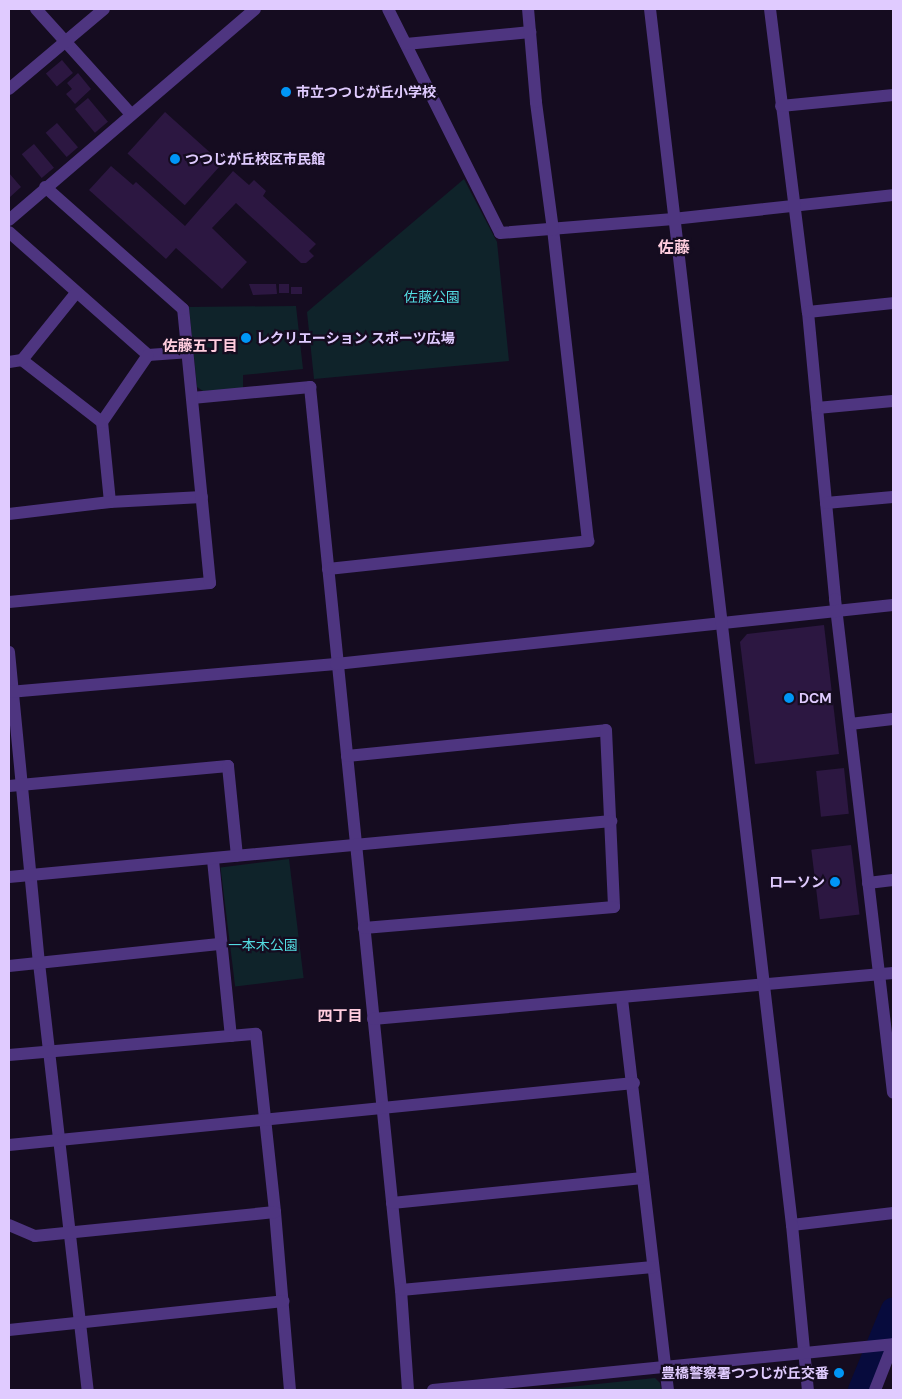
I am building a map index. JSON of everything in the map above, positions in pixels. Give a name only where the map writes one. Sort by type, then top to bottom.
[{"type":"street","points":[[36,9],[131,114]]},
{"type":"street","points":[[9,89],[104,9]]},
{"type":"street","points":[[9,220],[255,9]]},
{"type":"street","points":[[388,9],[500,233],[674,219],[795,204],[893,195]]},
{"type":"street","points":[[328,569],[588,541],[528,9]]},
{"type":"street","points":[[650,9],[762,985],[792,1225],[808,1390]]},
{"type":"street","points":[[770,9],[808,312],[836,610],[893,1093]]},
{"type":"street","points":[[406,44],[530,32]]},
{"type":"street","points":[[781,106],[893,95]]},
{"type":"street","points":[[9,602],[210,583],[183,309],[45,188]]},
{"type":"street","points":[[9,232],[148,355],[188,352]]},
{"type":"street","points":[[9,362],[22,360],[76,293]]},
{"type":"street","points":[[808,312],[893,303]]},
{"type":"street","points":[[110,502],[102,422],[148,355]]},
{"type":"street","points":[[22,360],[102,422]]},
{"type":"street","points":[[192,398],[310,387],[336,664],[348,756],[381,1109],[401,1290],[408,1390]]},
{"type":"street","points":[[817,408],[893,401]]},
{"type":"street","points":[[9,514],[110,502],[202,497]]},
{"type":"street","points":[[826,503],[893,497]]},
{"type":"street","points":[[10,692],[336,664],[722,624],[893,604]]},
{"type":"street","points":[[9,652],[10,692],[23,785],[49,1050],[88,1390]]},
{"type":"street","points":[[850,724],[893,719]]},
{"type":"street","points":[[348,756],[606,730],[614,907],[364,928]]},
{"type":"street","points":[[9,786],[228,766],[237,856]]},
{"type":"street","points":[[9,877],[212,860],[355,843],[611,821]]},
{"type":"street","points":[[212,860],[231,1036]]},
{"type":"street","points":[[868,883],[893,880]]},
{"type":"street","points":[[9,966],[220,944]]},
{"type":"street","points":[[373,1019],[622,999],[893,973]]},
{"type":"street","points":[[622,999],[634,1083],[643,1178],[668,1390]]},
{"type":"street","points":[[9,1055],[49,1050],[256,1034],[275,1212],[290,1390]]},
{"type":"street","points":[[9,1145],[266,1122],[634,1083]]},
{"type":"street","points":[[392,1203],[643,1178]]},
{"type":"street","points":[[9,1225],[35,1236],[275,1212]]},
{"type":"street","points":[[792,1225],[893,1213]]},
{"type":"street","points":[[401,1290],[653,1267]]},
{"type":"street","points":[[9,1330],[80,1324],[283,1301]]},
{"type":"street","points":[[433,1390],[893,1344],[875,1390]]},
{"type":"green space","name":"佐藤公園","points":[[464,179],[497,242],[509,361],[314,379],[307,312]]},
{"type":"green space","name":"レクリエーション スポーツ広場","points":[[296,306],[303,369],[243,375],[243,389],[203,391],[197,387],[189,307]]},
{"type":"green space","name":"一本木公園","points":[[289,859],[304,978],[235,987],[221,867]]},
{"type":"green space","points":[[655,1378],[660,1383],[661,1390],[540,1390]]},
{"type":"building","points":[[62,60],[73,73],[57,87],[46,73]]},
{"type":"building","points":[[78,73],[91,89],[75,104],[66,94],[72,89],[67,83]]},
{"type":"building","points":[[88,98],[108,122],[95,133],[75,109]]},
{"type":"building","name":"つつじが丘校区市民館","points":[[165,112],[222,164],[185,205],[128,154]]},
{"type":"building","points":[[57,123],[78,147],[67,157],[46,133]]},
{"type":"building","points":[[34,144],[54,168],[42,178],[22,154]]},
{"type":"building","points":[[111,166],[133,185],[136,182],[185,226],[233,171],[249,185],[254,180],[266,191],[263,196],[316,244],[309,251],[314,256],[306,263],[301,263],[236,203],[212,228],[247,262],[222,289],[176,248],[166,259],[89,190]]},
{"type":"building","points":[[9,173],[21,187],[9,198]]},
{"type":"building","points":[[249,284],[276,284],[277,294],[253,295]]},
{"type":"building","points":[[279,284],[289,284],[289,293],[279,293]]},
{"type":"building","points":[[291,287],[302,287],[302,294],[291,294]]},
{"type":"building","name":"DCM","points":[[824,625],[839,754],[755,764],[740,642],[747,634]]},
{"type":"building","points":[[844,768],[849,814],[821,817],[816,771]]},
{"type":"building","name":"ローソン","points":[[851,845],[860,914],[820,919],[811,850]]},
{"type":"waterway","points":[[860,1390],[893,1309]]},
{"type":"place","name":"市立つつじが丘小学校","points":[[286,92]]},
{"type":"place","name":"つつじが丘校区市民館","points":[[175,159]]},
{"type":"place","name":"レクリエーション スポーツ広場","points":[[246,338]]},
{"type":"place","name":"DCM","points":[[789,698]]},
{"type":"place","name":"ローソン","points":[[835,882]]},
{"type":"place","name":"豊橋警察署つつじが丘交番","points":[[839,1373]]},
{"type":"district","name":"佐藤","points":[[674,248]]},
{"type":"district","name":"佐藤五丁目","points":[[200,347]]},
{"type":"district","name":"四丁目","points":[[340,1017]]}]
